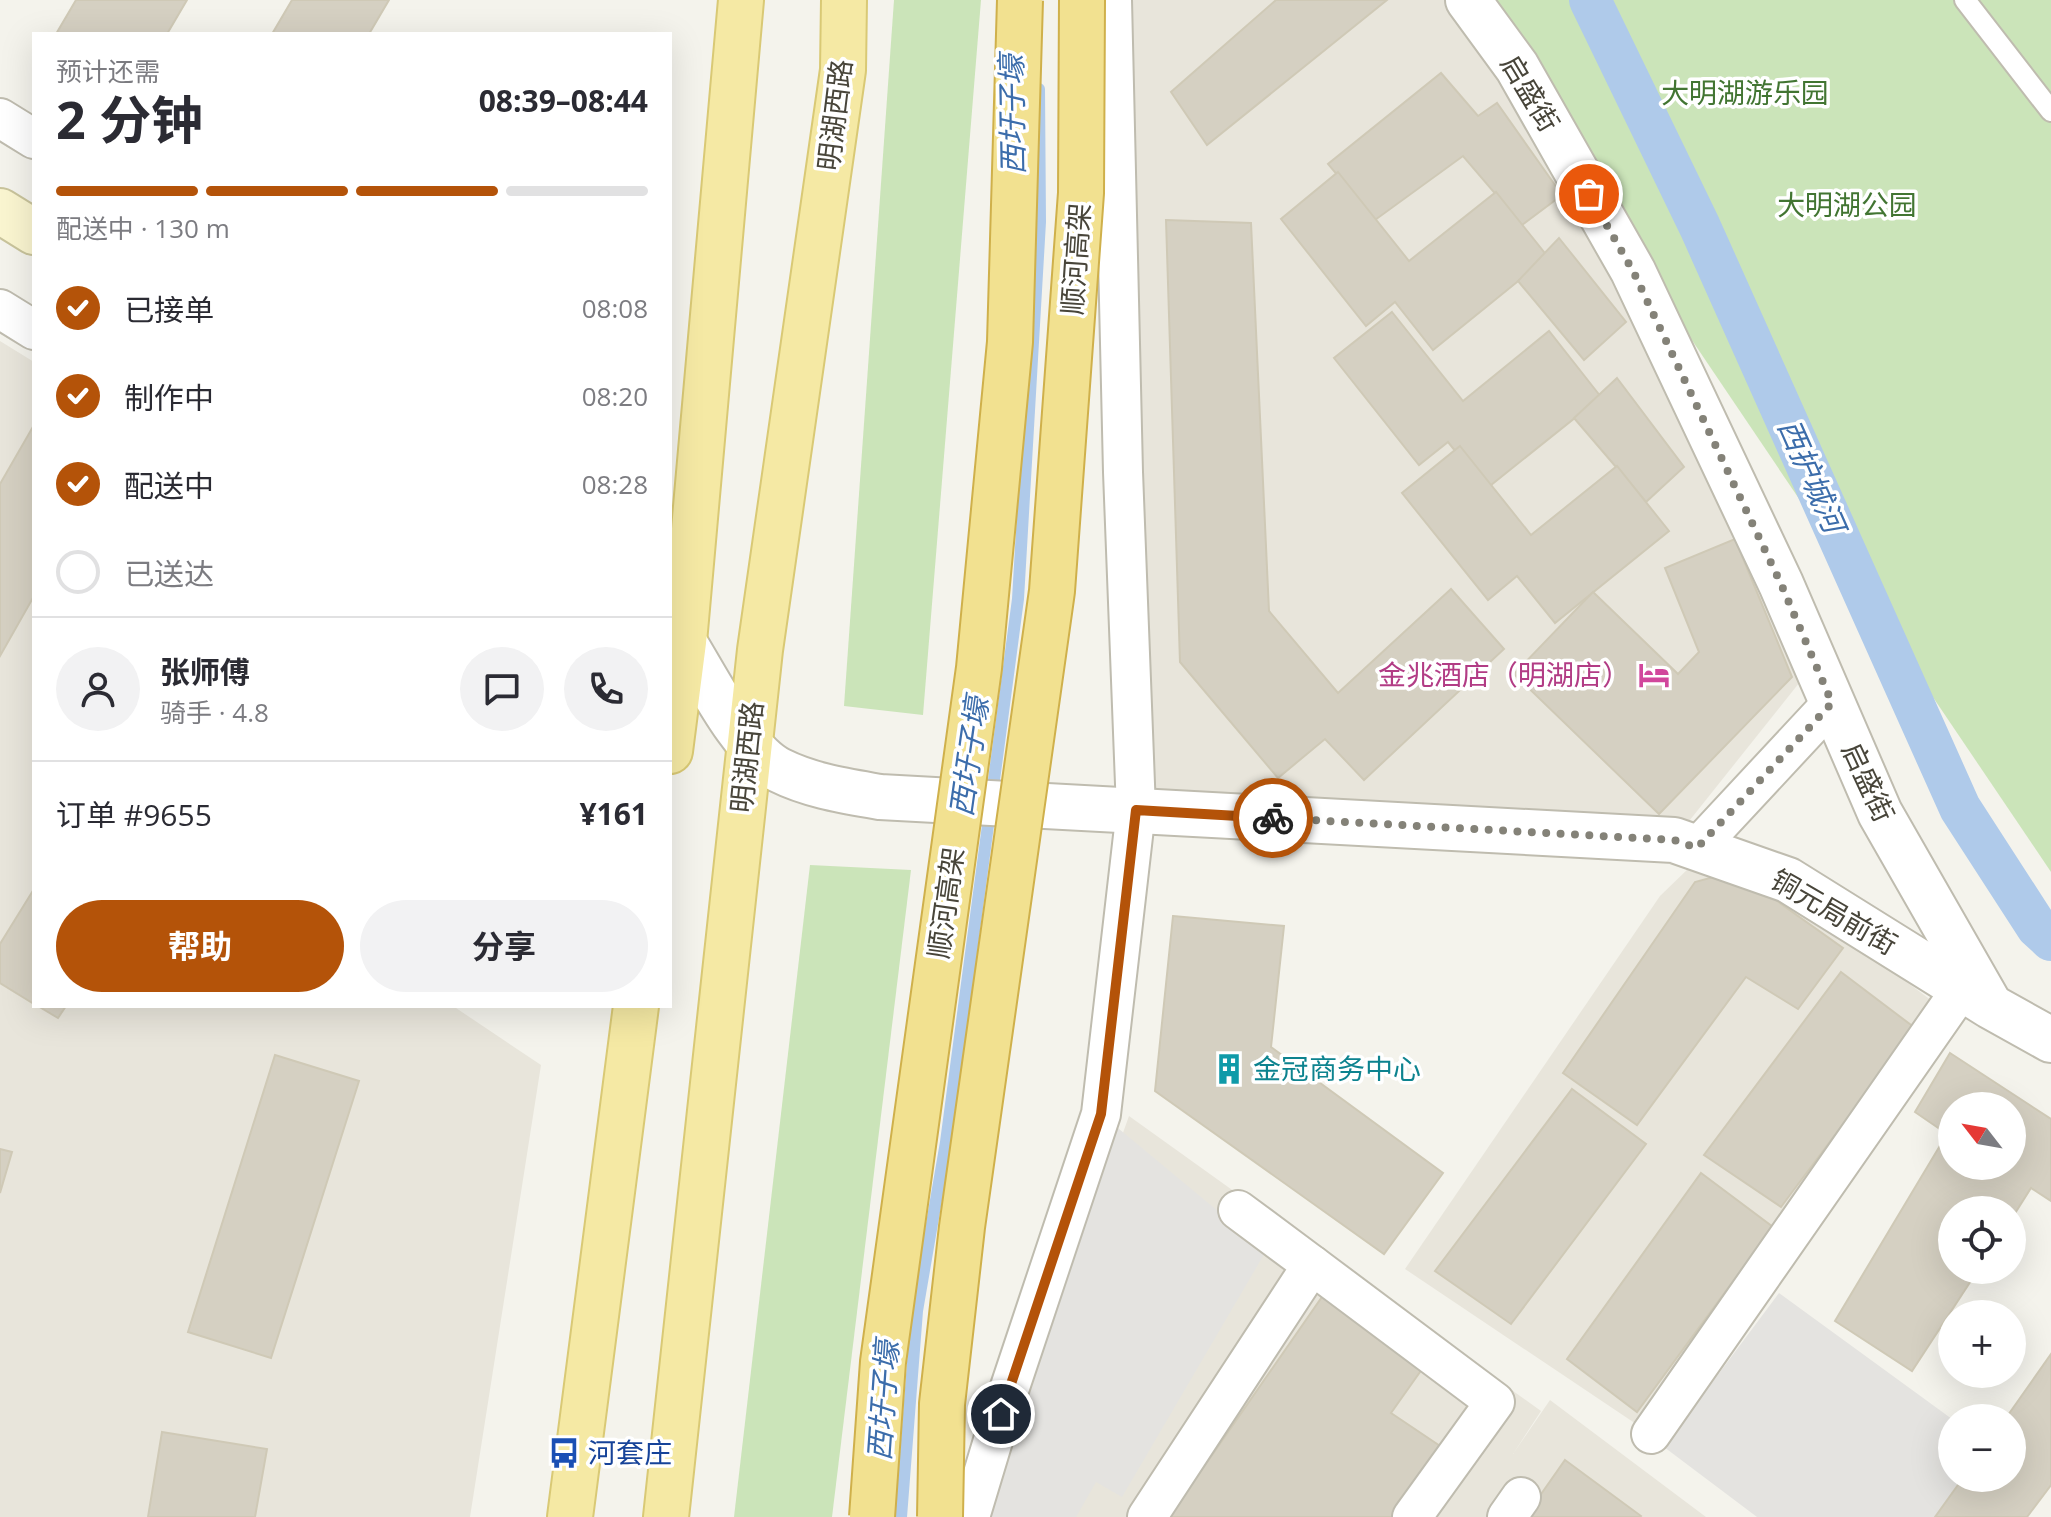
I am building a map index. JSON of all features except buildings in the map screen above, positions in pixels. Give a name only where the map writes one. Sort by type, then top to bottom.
[{"type":"highway","name":"顺河高架","points":[[872,1517],[883,1362],[979,668],[1010,342],[1020,0]]},
{"type":"highway","name":"顺河高架","points":[[940,1517],[942,1404],[962,1227],[1052,591],[1081,193],[1082,0]]},
{"type":"main road","points":[[672,718],[677,637],[741,0]]},
{"type":"main road","name":"明湖西路","points":[[666,1517],[748,744],[843,70],[844,0]]},
{"type":"main road","points":[[0,211],[32,231]]},
{"type":"main road","points":[[570,1517],[636,1008]]},
{"type":"street","points":[[970,1517],[1101,1114],[1136,810],[1123,472],[1112,0]]},
{"type":"street","name":"启盛街","points":[[1468,0],[1517,67],[1633,271],[1781,584],[1880,813],[1976,997]]},
{"type":"street","points":[[0,118],[32,138]]},
{"type":"street","points":[[0,309],[32,329]]},
{"type":"street","name":"铜元局前街","points":[[677,637],[748,744],[776,769],[812,784],[880,797],[1064,809],[1136,810],[1674,840],[1788,880],[2051,1040]]},
{"type":"street","points":[[1697,848],[1832,703]]},
{"type":"street","points":[[1651,1434],[1976,997]]},
{"type":"street","points":[[1238,1210],[1495,1402],[1412,1517]]},
{"type":"street","points":[[1147,1517],[1312,1265]]},
{"type":"lane","points":[[1965,0],[2051,111]]},
{"type":"shaded area","points":[[1114,0],[1460,0],[1494,47],[1815,663],[1674,840],[1136,810]]},
{"type":"shaded area","points":[[0,341],[32,361],[32,1008],[456,1008],[541,1065],[470,1517],[0,1517]]},
{"type":"shaded area","points":[[1693,864],[1782,892],[1956,1019],[1651,1434],[1405,1269],[1660,896]]},
{"type":"shaded area","points":[[1101,1114],[1266,1251],[1122,1497],[1096,1482],[1076,1517],[976,1517]]},
{"type":"shaded area","points":[[1129,1116],[1541,1411],[1513,1454],[1550,1400],[1706,1517],[986,1517]]},
{"type":"shaded area","points":[[1779,1293],[1938,1409],[1938,1492],[1952,1492],[1935,1517],[1757,1517],[1664,1447]]},
{"type":"green space","points":[[894,0],[981,0],[923,715],[844,706]]},
{"type":"green space","name":"大明湖公园","points":[[1465,0],[2051,0],[2051,872],[1494,47]]},
{"type":"green space","points":[[810,865],[911,870],[832,1517],[734,1517]]},
{"type":"waterway","name":"西护城河","points":[[1590,0],[1700,227],[1960,808],[2037,927],[2051,940]]},
{"type":"waterway","name":"西圩子壕","points":[[901,1517],[917,1311],[946,1142],[1018,599],[1040,222],[1039,89]]},
{"type":"way so far","points":[[1273,818],[1674,840],[1697,848],[1832,703],[1781,584],[1633,271],[1589,194]]},
{"type":"place","name":"金兆酒店（明湖店）","points":[[1654,675]]},
{"type":"place","name":"金冠商务中心","points":[[1229,1069]]},
{"type":"place","name":"河套庄","points":[[564,1453]]},
{"type":"route","points":[[1001,1414],[1101,1114],[1136,810],[1273,818]]},
{"type":"park label","name":"大明湖游乐园","points":[[1745,93]]}]
